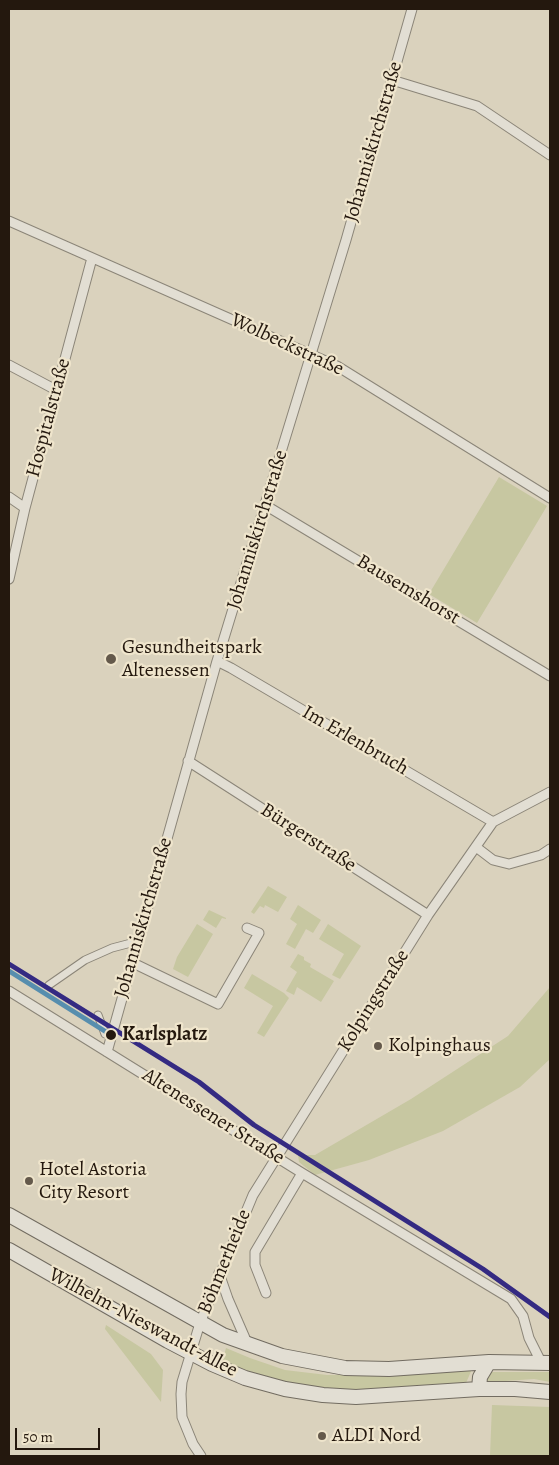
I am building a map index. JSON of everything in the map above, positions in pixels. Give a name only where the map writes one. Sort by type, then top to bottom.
[{"type":"main road","name":"Wilhelm-Nieswandt-Allee","points":[[9,1215],[223,1335],[282,1356],[345,1368],[389,1369],[489,1362],[546,1362]]},
{"type":"main road","name":"Wilhelm-Nieswandt-Allee","points":[[9,1250],[190,1353],[245,1378],[285,1389],[323,1395],[364,1397],[515,1388],[550,1392]]},
{"type":"main road","points":[[479,1389],[480,1376],[489,1362]]},
{"type":"street","name":"Johanniskirchstraße","points":[[107,1052],[216,661],[311,355],[412,9]]},
{"type":"street","points":[[392,80],[477,106],[550,155]]},
{"type":"street","name":"Wolbeckstraße","points":[[9,222],[337,366],[550,498]]},
{"type":"street","name":"Hospitalstraße","points":[[9,575],[92,258]]},
{"type":"street","points":[[9,365],[56,390]]},
{"type":"street","points":[[9,497],[25,508]]},
{"type":"street","name":"Bausemshorst","points":[[265,504],[550,676]]},
{"type":"street","name":"Im Erlenbruch","points":[[216,661],[232,668],[493,822]]},
{"type":"street","name":"Bürgerstraße","points":[[188,761],[428,915]]},
{"type":"street","name":"Kolpingstraße","points":[[276,1157],[428,915],[493,822],[550,792]]},
{"type":"street","points":[[476,847],[493,860],[508,864],[541,855],[550,849]]},
{"type":"street","points":[[131,962],[218,1004],[259,933],[247,928]]},
{"type":"street","points":[[49,985],[85,960],[112,948],[131,943],[136,945]]},
{"type":"street","name":"Altenessener Straße","points":[[9,991],[302,1173],[511,1299],[523,1316],[530,1338],[546,1362]]},
{"type":"street","points":[[98,1015],[105,1034]]},
{"type":"street","name":"Böhmerheide","points":[[201,1456],[193,1444],[182,1417],[180,1394],[190,1353],[219,1273],[245,1210],[276,1157]]},
{"type":"street","points":[[266,1293],[255,1265],[255,1252],[302,1173]]},
{"type":"street","name":"Wilhelm-Nieswandt-Allee","points":[[219,1273],[248,1345]]},
{"type":"green space","points":[[499,477],[547,506],[477,623],[429,594]]},
{"type":"green space","points":[[268,886],[287,897],[278,912],[265,905],[264,908],[260,906],[254,914],[251,912]]},
{"type":"green space","points":[[298,905],[321,920],[313,933],[306,929],[295,949],[286,944],[297,924],[290,919]]},
{"type":"green space","points":[[209,910],[226,918],[222,918],[216,928],[203,920]]},
{"type":"green space","points":[[197,924],[213,934],[188,977],[173,969],[177,957]]},
{"type":"green space","points":[[328,924],[361,946],[340,979],[332,975],[344,954],[319,939]]},
{"type":"green space","points":[[298,954],[311,964],[310,967],[334,981],[321,1002],[297,987],[294,995],[286,991],[297,972],[290,967]]},
{"type":"green space","points":[[252,974],[289,998],[264,1037],[257,1033],[273,1006],[244,988]]},
{"type":"green space","points":[[550,987],[550,1059],[520,1087],[443,1131],[369,1160],[315,1175],[299,1162],[298,1155],[315,1155],[411,1099],[508,1036]]},
{"type":"green space","points":[[106,1325],[151,1354],[163,1370],[161,1402],[105,1329]]},
{"type":"green space","points":[[226,1348],[285,1370],[327,1375],[388,1375],[472,1369],[466,1383],[357,1391],[319,1389],[259,1376],[222,1362]]},
{"type":"green space","points":[[491,1372],[550,1372],[550,1382],[534,1379],[491,1382],[486,1380]]},
{"type":"green space","points":[[492,1405],[550,1407],[550,1456],[490,1456]]},
{"type":"transit line","points":[[9,964],[199,1082],[254,1125],[483,1269],[550,1317]]},
{"type":"transit line","points":[[9,971],[111,1035]]},
{"type":"place","name":"Gesundheitspark Altenessen","points":[[111,659]]},
{"type":"place","name":"Karlsplatz","points":[[111,1035]]},
{"type":"place","name":"Kolpinghaus","points":[[378,1046]]},
{"type":"place","name":"Hotel Astoria City Resort","points":[[29,1181]]},
{"type":"place","name":"ALDI Nord","points":[[322,1436]]}]
